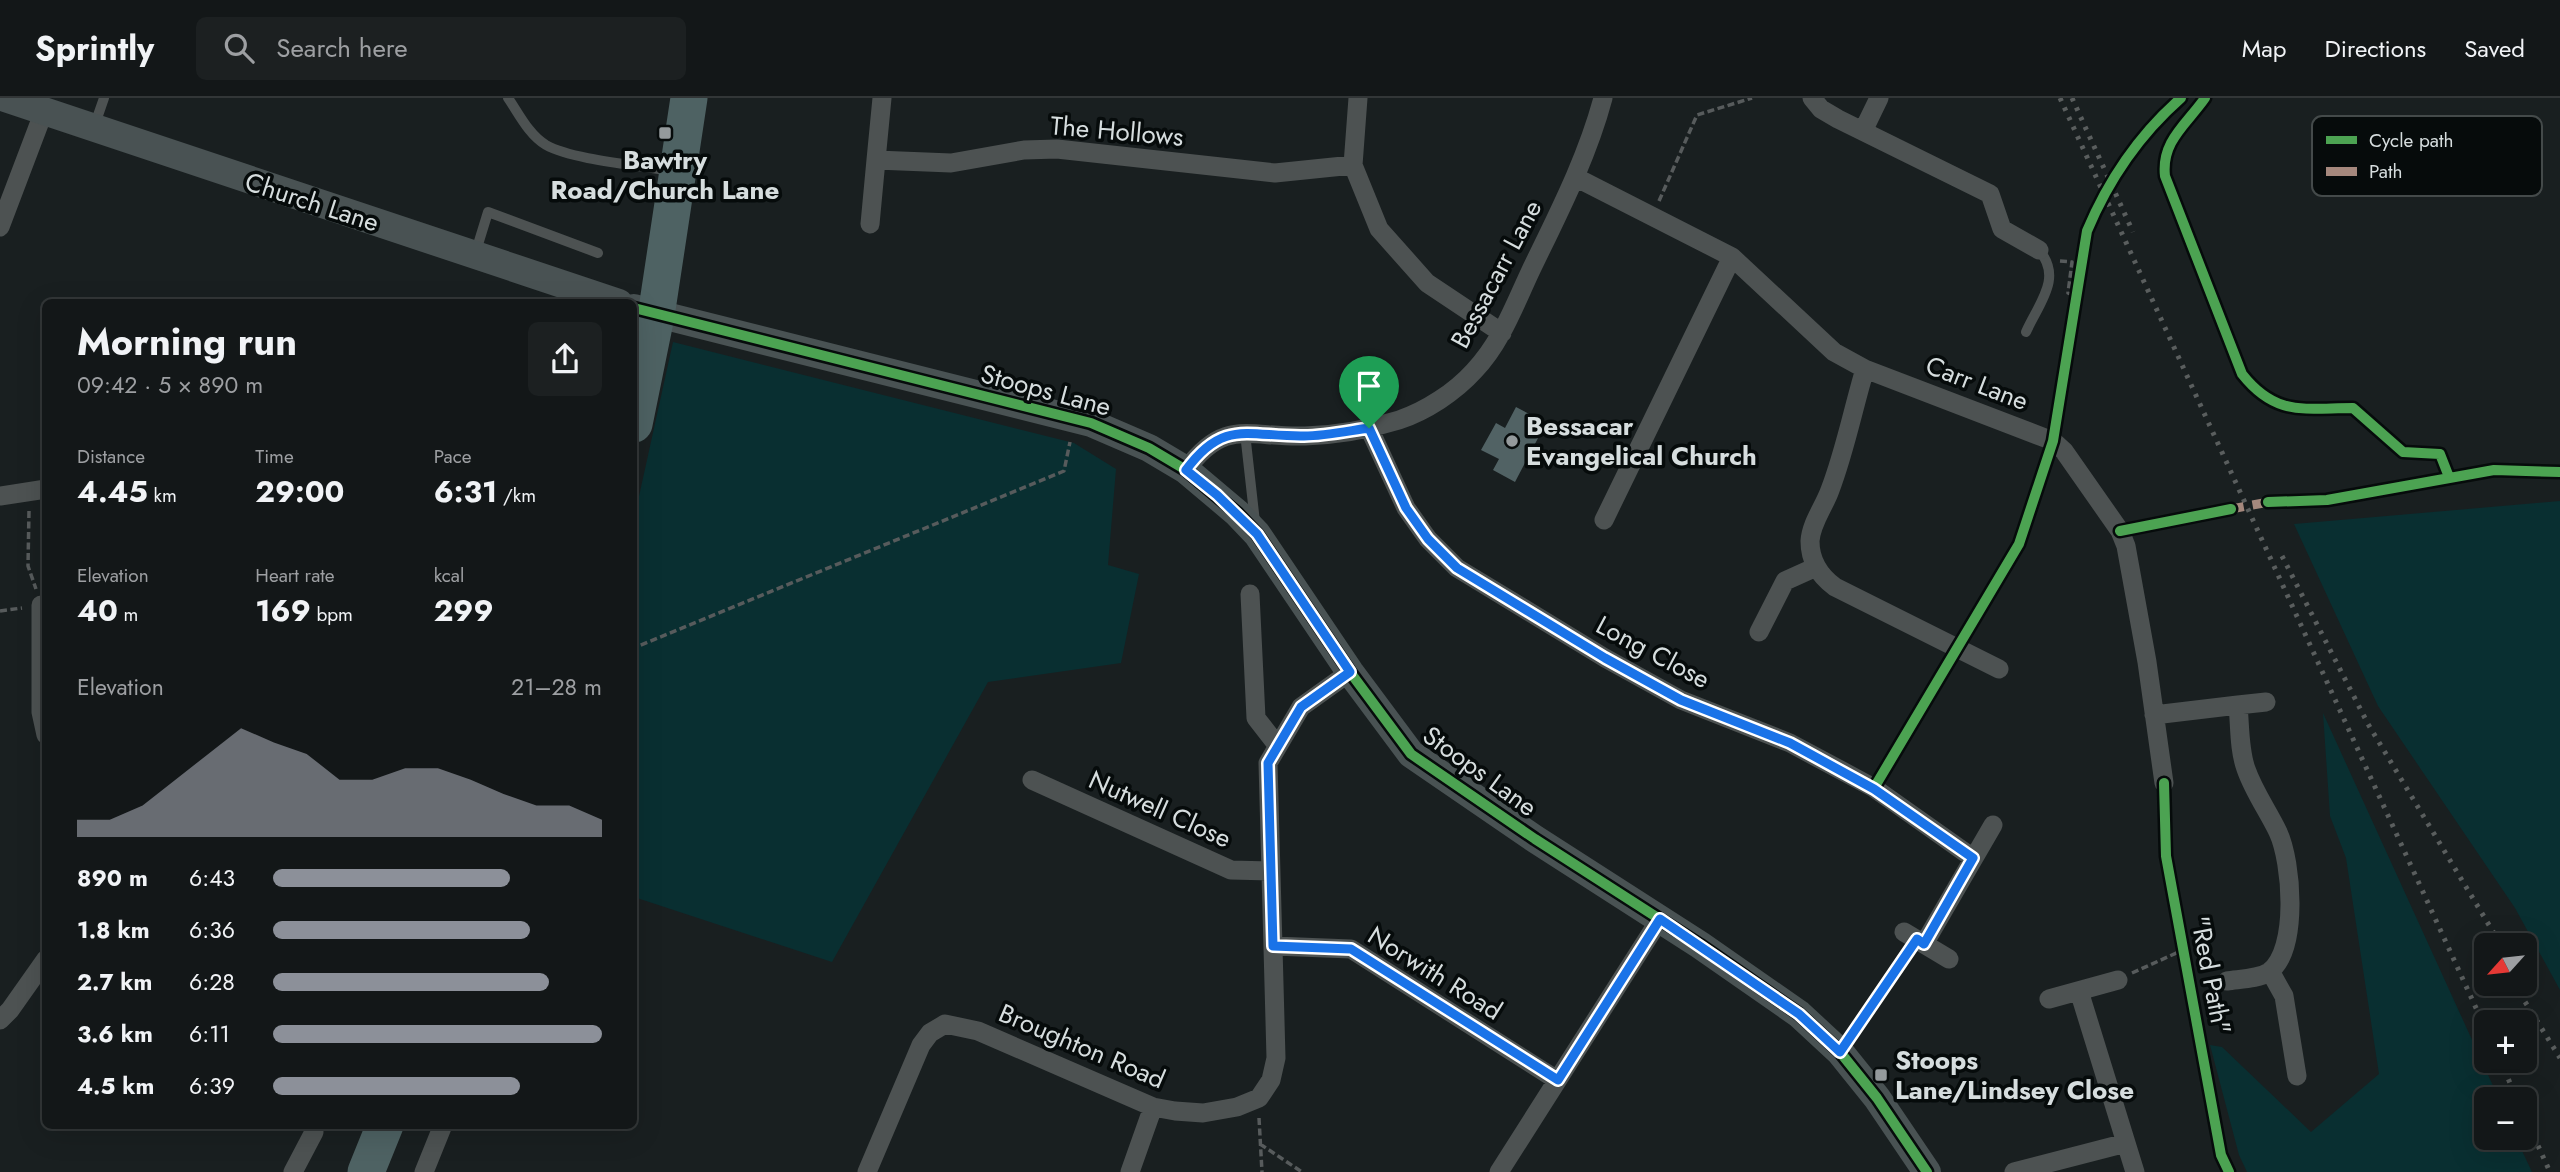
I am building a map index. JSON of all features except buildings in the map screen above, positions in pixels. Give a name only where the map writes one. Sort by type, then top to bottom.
[{"type":"highway","points":[[637,393],[645,312],[678,172],[689,98]]},
{"type":"highway","points":[[366,1172],[384,1129]]},
{"type":"street","name":"Church Lane","points":[[5,98],[475,255],[580,296]]},
{"type":"street","points":[[870,224],[882,98]]},
{"type":"street","points":[[1358,98],[1353,165],[1379,229],[1405,262],[1427,283],[1502,333]]},
{"type":"street","name":"Bessacarr Lane","points":[[1186,470],[1213,440],[1245,433],[1305,436],[1369,428],[1402,419],[1454,390],[1476,370],[1502,333],[1576,177],[1603,98]]},
{"type":"street","points":[[1812,98],[1821,108],[1863,131],[1990,194],[2002,229],[2044,256]]},
{"type":"street","points":[[1863,131],[1878,98]]},
{"type":"street","points":[[0,227],[44,111]]},
{"type":"street","name":"The Hollows","points":[[876,160],[951,163],[1024,150],[1057,149],[1275,173],[1353,165]]},
{"type":"street","name":"Carr Lane","points":[[1576,177],[1732,257],[1818,340],[1865,369],[2041,436],[2064,451],[2120,531],[2126,547],[2164,783]]},
{"type":"street","points":[[1604,520],[1732,257]]},
{"type":"street","name":"Stoops Lane","points":[[645,312],[1075,419],[1117,432],[1186,470],[1217,495],[1257,534],[1350,672],[1411,754],[1799,1014],[1840,1052],[1911,1144],[1927,1172]]},
{"type":"street","points":[[1865,369],[1831,489],[1812,529],[1810,542],[1816,568],[1824,579],[1835,587],[1999,669]]},
{"type":"street","name":"Long Close","points":[[1369,428],[1406,508],[1428,539],[1457,568],[1605,658],[1681,700],[1790,743],[1874,789],[1973,858]]},
{"type":"street","points":[[0,496],[37,490]]},
{"type":"street","points":[[1759,632],[1784,581],[1816,568]]},
{"type":"street","points":[[1250,594],[1256,718],[1277,745]]},
{"type":"street","points":[[41,605],[42,717]]},
{"type":"street","points":[[1259,1098],[1271,1080],[1276,1058],[1268,763],[1301,707],[1350,672]]},
{"type":"street","points":[[2154,715],[2266,702]]},
{"type":"street","points":[[2227,981],[2258,976],[2270,971],[2281,953],[2289,925],[2289,885],[2278,832],[2244,766],[2238,705]]},
{"type":"street","name":"Nutwell Close","points":[[1032,780],[1231,870],[1271,871]]},
{"type":"street","points":[[1950,958],[1915,938],[1973,858],[1993,825]]},
{"type":"street","points":[[1499,1172],[1660,919]]},
{"type":"street","name":"Norwith Road","points":[[1273,946],[1351,949],[1558,1080]]},
{"type":"street","points":[[0,1020],[42,965]]},
{"type":"street","points":[[2270,971],[2284,996],[2297,1076]]},
{"type":"street","points":[[2049,999],[2118,980]]},
{"type":"street","points":[[2079,991],[2135,1172]]},
{"type":"street","name":"Broughton Road","points":[[867,1172],[921,1045],[930,1033],[945,1024],[978,1031],[1153,1107],[1203,1113],[1237,1107],[1259,1098]]},
{"type":"street","points":[[1130,1172],[1153,1107]]},
{"type":"street","points":[[424,1172],[441,1129]]},
{"type":"street","points":[[293,1172],[314,1132]]},
{"type":"street","points":[[2014,1172],[2126,1143]]},
{"type":"lane","points":[[94,128],[104,98]]},
{"type":"lane","points":[[508,98],[530,131],[545,144],[564,152],[678,172]]},
{"type":"lane","points":[[475,255],[488,212],[598,253]]},
{"type":"lane","points":[[2026,332],[2052,276],[2044,256]]},
{"type":"lane","points":[[1245,433],[1257,534]]},
{"type":"path","points":[[1653,215],[1697,115],[1752,98]]},
{"type":"path","points":[[2044,256],[2072,262],[2068,293],[2077,297]]},
{"type":"path","points":[[637,647],[1064,471],[1075,419]]},
{"type":"path","points":[[0,611],[41,605],[28,566],[37,490]]},
{"type":"path","points":[[1840,1052],[1915,938]]},
{"type":"path","points":[[2118,980],[2183,950]]},
{"type":"path","points":[[1259,1098],[1262,1172]]},
{"type":"path","points":[[1259,1144],[1302,1172]]},
{"type":"shaded area","points":[[673,342],[1074,443],[1116,469],[1108,565],[1139,574],[1121,663],[988,682],[832,962],[637,898],[637,505]]},
{"type":"shaded area","points":[[2560,501],[2560,990],[2538,950],[2538,933],[2529,933],[2515,908],[2378,706],[2294,524]]},
{"type":"shaded area","points":[[2323,713],[2474,1044],[2474,1073],[2487,1073],[2494,1087],[2474,1087],[2474,1150],[2522,1150],[2532,1172],[2247,1172],[2239,1155],[2210,1045],[2222,1047],[2311,1132],[2379,1074],[2346,858],[2330,816]]},
{"type":"railway","points":[[2060,98],[2477,1010]]},
{"type":"railway","points":[[2072,98],[2133,232]]},
{"type":"railway","points":[[2282,556],[2368,724],[2494,933]]},
{"type":"railway","points":[[2521,996],[2560,1058]]},
{"type":"railway","points":[[2506,1073],[2512,1087]]},
{"type":"railway","points":[[2537,1143],[2550,1172]]},
{"type":"marked path","points":[[2226,510],[2274,501]]},
{"type":"cycle path","points":[[1874,788],[2019,544],[2053,441],[2087,231],[2126,159],[2152,127],[2181,98]]},
{"type":"cycle path","points":[[2205,98],[2171,143],[2167,153],[2165,176],[2242,374],[2255,388],[2279,404],[2305,409],[2353,408],[2403,452],[2440,454],[2449,477]]},
{"type":"cycle path","points":[[637,309],[1091,423],[1149,448],[1186,470],[1237,513],[1257,534],[1350,672],[1411,754],[1535,839],[1700,945],[1799,1014],[1840,1052],[1877,1098],[1927,1172]]},
{"type":"cycle path","points":[[2268,502],[2327,500],[2494,470],[2560,472]]},
{"type":"cycle path","points":[[2120,531],[2231,509]]},
{"type":"cycle path","name":"\"Red Path\"","points":[[2164,783],[2166,856],[2221,1155],[2229,1172]]},
{"type":"place","name":"Bawtry Road/Church Lane","points":[[665,133]]},
{"type":"place","name":"Bessacar Evangelical Church","points":[[1512,441]]},
{"type":"place","name":"Stoops Lane/Lindsey Close","points":[[1881,1075]]},
{"type":"route","points":[[1369,428],[1406,508],[1428,539],[1457,568],[1605,658],[1681,700],[1790,743],[1874,789],[1973,858],[1924,944],[1917,939],[1840,1052],[1799,1014],[1660,919],[1558,1080],[1351,949],[1273,946],[1268,763],[1301,707],[1350,672],[1257,534],[1237,513],[1186,470],[1199,452],[1213,440],[1229,435],[1245,433],[1305,436],[1369,428]]}]
